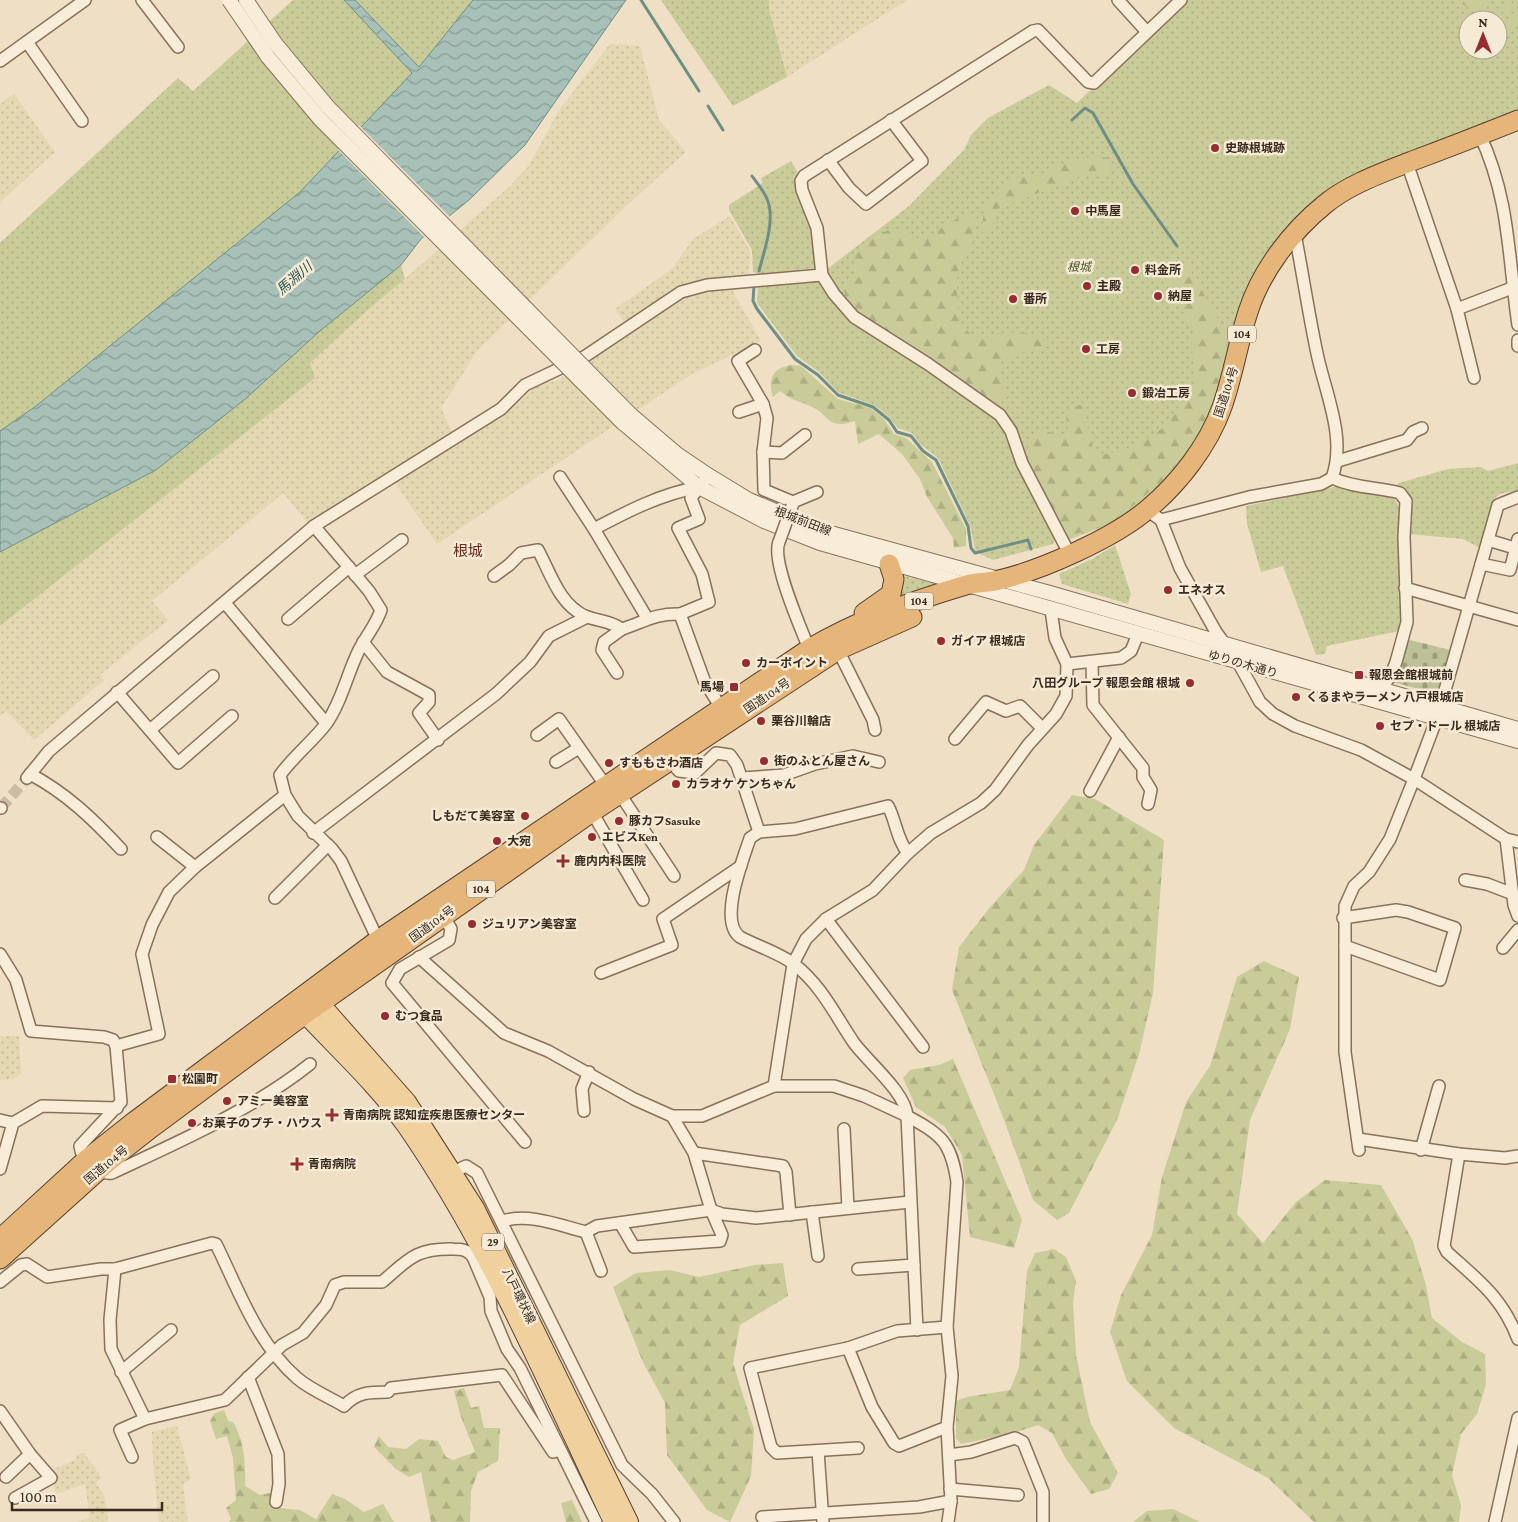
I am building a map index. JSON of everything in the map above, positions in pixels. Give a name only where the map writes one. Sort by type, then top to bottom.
[{"type":"highway","name":"国道104号","points":[[665,755],[721,708],[809,649],[840,631],[1070,556],[1117,530],[1154,515],[1206,442],[1222,409],[1248,311],[1262,278],[1279,251],[1324,205],[1357,183],[1518,120]]},
{"type":"highway","points":[[840,631],[891,594],[894,579],[889,564]]},
{"type":"highway","name":"国道104号","points":[[0,1259],[142,1115],[307,1003],[439,909],[665,755],[838,650],[898,622],[967,599],[985,585]]},
{"type":"highway","name":"国道104号","points":[[307,1003],[378,940],[439,909],[592,812],[613,790]]},
{"type":"highway","name":"国道104号","points":[[0,1238],[92,1165]]},
{"type":"main road","name":"八戸環状線","points":[[307,1003],[407,1102],[447,1175],[493,1241],[532,1337],[613,1522]]},
{"type":"main road","name":"八戸環状線","points":[[532,1337],[629,1522]]},
{"type":"street","points":[[0,61],[85,0]]},
{"type":"street","points":[[142,0],[178,47]]},
{"type":"street","points":[[228,0],[268,58],[320,119],[627,418]]},
{"type":"street","points":[[246,0],[275,43],[328,107],[627,418]]},
{"type":"street","points":[[1118,0],[1147,32]]},
{"type":"street","points":[[1070,556],[1022,463],[1011,431],[1000,415],[928,364],[854,317],[834,294],[822,275],[817,228],[802,190],[801,181],[804,176],[828,160],[1032,31],[1038,30],[1088,82],[1094,83],[1181,0]]},
{"type":"street","points":[[27,42],[82,121]]},
{"type":"street","points":[[828,160],[849,188],[866,204],[922,161],[891,120]]},
{"type":"street","points":[[1480,135],[1512,218],[1514,273],[1512,288],[1518,325]]},
{"type":"street","points":[[1407,163],[1457,308],[1474,378]]},
{"type":"street","points":[[1295,234],[1318,358],[1335,427],[1338,461],[1332,478],[1321,484],[1154,515],[1180,568],[1225,646],[1238,662],[1250,687],[1272,714],[1296,726],[1362,750],[1414,779],[1506,839],[1518,842]]},
{"type":"street","points":[[121,849],[79,806],[53,786],[28,776],[49,751],[314,526],[500,409],[525,385],[584,357],[681,292],[707,285],[822,275]]},
{"type":"street","points":[[1457,308],[1512,288]]},
{"type":"street","points":[[1518,340],[1518,346]]},
{"type":"street","points":[[755,350],[738,361],[763,404],[767,418],[763,452],[764,490],[792,504]]},
{"type":"street","points":[[739,412],[763,404]]},
{"type":"street","name":"根城前田線","points":[[627,418],[708,476],[749,500],[824,531],[985,585]]},
{"type":"street","name":"根城前田線","points":[[627,418],[699,487],[772,524],[820,543],[889,564],[985,585]]},
{"type":"street","points":[[1338,461],[1407,440],[1413,432],[1422,428]]},
{"type":"street","points":[[763,452],[782,454],[805,435]]},
{"type":"street","points":[[616,673],[602,650],[604,642],[622,629],[638,624],[648,618],[680,614],[708,602],[702,574],[678,528],[699,518],[691,498],[708,476]]},
{"type":"street","points":[[560,477],[648,618]]},
{"type":"street","points":[[1332,478],[1350,486],[1384,488],[1400,492],[1406,500],[1405,588],[1407,622],[1390,678],[1380,689]]},
{"type":"street","points":[[594,529],[642,504],[679,490],[699,487]]},
{"type":"street","points":[[809,649],[782,577],[776,549],[792,504],[817,492]]},
{"type":"street","points":[[1518,497],[1498,505],[1438,712],[1414,779],[1390,839],[1369,872],[1354,886],[1347,899],[1343,918],[1345,946],[1345,1052],[1359,1144],[1505,1158],[1518,1156]]},
{"type":"street","points":[[314,526],[376,601],[380,610],[377,622],[369,630],[363,642],[338,705],[326,723],[280,776],[285,795],[298,816],[328,845],[341,861],[378,940]]},
{"type":"street","points":[[288,619],[352,571],[402,540]]},
{"type":"street","points":[[1482,564],[1514,572],[1517,545],[1488,540]]},
{"type":"street","points":[[494,576],[521,553],[538,550],[565,602],[587,617],[610,621],[622,629]]},
{"type":"street","name":"ゆりの木通り","points":[[985,585],[1051,610],[1238,662],[1438,712],[1518,729]]},
{"type":"street","name":"ゆりの木通り","points":[[985,585],[1225,646],[1380,689],[1518,741]]},
{"type":"street","points":[[1405,588],[1518,620]]},
{"type":"street","points":[[225,602],[326,723]]},
{"type":"street","points":[[774,1086],[793,964],[806,939],[826,919],[873,890],[908,853],[931,833],[988,796],[1042,728],[1056,714],[1066,696],[1067,664],[1055,638],[1051,610]]},
{"type":"street","points":[[680,614],[704,680],[721,708]]},
{"type":"street","points":[[314,832],[438,740],[496,694],[530,662],[549,636],[587,617]]},
{"type":"street","points":[[1067,664],[1092,663],[1121,658],[1132,651],[1138,634]]},
{"type":"street","points":[[363,642],[387,672],[429,695],[429,702],[419,713],[438,740]]},
{"type":"street","points":[[838,650],[873,720],[875,730]]},
{"type":"street","points":[[1092,663],[1093,705],[1143,768],[1143,777],[1152,790],[1148,804]]},
{"type":"street","points":[[150,730],[214,676]]},
{"type":"street","points":[[117,692],[178,764],[232,716]]},
{"type":"street","points":[[955,739],[986,702],[1006,711],[1020,706],[1042,728]]},
{"type":"street","points":[[537,735],[559,719],[579,748],[613,790],[674,876]]},
{"type":"street","points":[[1090,791],[1119,737]]},
{"type":"street","points":[[556,762],[579,748]]},
{"type":"street","points":[[665,755],[679,771],[695,773],[716,753],[730,755],[737,765],[742,778],[759,832]]},
{"type":"street","points":[[742,778],[784,775],[815,764],[853,756],[879,762]]},
{"type":"street","points":[[116,1046],[158,1034],[142,954],[152,925],[169,892],[195,867],[285,795]]},
{"type":"street","points":[[908,853],[901,846],[894,817],[888,806],[795,829],[759,832],[750,838],[733,892],[731,926],[734,932],[793,964],[822,991],[854,1043],[907,1108],[910,1202],[918,1330]]},
{"type":"street","points":[[592,812],[643,900]]},
{"type":"street","points":[[157,837],[195,867]]},
{"type":"street","points":[[1506,839],[1513,894],[1518,916]]},
{"type":"street","points":[[275,898],[328,845]]},
{"type":"street","points":[[601,974],[672,945],[663,919],[741,866]]},
{"type":"street","points":[[1464,880],[1487,884],[1513,894]]},
{"type":"street","points":[[439,909],[451,928],[449,940],[400,969],[392,983],[525,1142]]},
{"type":"street","points":[[1343,918],[1396,910],[1408,912],[1455,928],[1440,980],[1345,946]]},
{"type":"street","points":[[826,919],[923,1047]]},
{"type":"street","points":[[1503,948],[1518,930]]},
{"type":"street","points":[[0,954],[16,980],[31,1031],[104,1037],[112,1040],[116,1046],[120,1102],[118,1108],[80,1146],[80,1151],[92,1165],[105,1174],[112,1173],[204,1129],[294,1078],[310,1064]]},
{"type":"street","points":[[419,957],[504,1033],[548,1051],[589,1072],[634,1099],[672,1116],[702,1116],[774,1086],[834,1086],[864,1096],[907,1116],[929,1128],[944,1140],[954,1158],[957,1182],[946,1327],[952,1376],[947,1427],[951,1502],[948,1522]]},
{"type":"street","points":[[584,1111],[582,1089],[589,1072]]},
{"type":"street","points":[[1421,1150],[1439,1086]]},
{"type":"street","points":[[0,1120],[13,1123],[42,1106],[118,1108]]},
{"type":"street","points":[[620,1223],[634,1247],[720,1241],[722,1235],[711,1210],[694,1153],[672,1116]]},
{"type":"street","points":[[0,1169],[13,1123]]},
{"type":"street","points":[[844,1128],[848,1208]]},
{"type":"street","points":[[694,1153],[783,1166],[786,1172],[790,1215]]},
{"type":"street","points":[[1458,1154],[1444,1246],[1447,1252],[1514,1315],[1518,1339]]},
{"type":"street","points":[[447,1175],[466,1166],[477,1173],[622,1465],[652,1494],[674,1522]]},
{"type":"street","points":[[502,1221],[514,1217],[540,1220],[586,1232],[597,1226],[711,1210],[722,1214],[756,1218],[910,1202]]},
{"type":"street","points":[[812,1212],[818,1256]]},
{"type":"street","points":[[586,1232],[601,1271]]},
{"type":"street","points":[[0,1282],[21,1265],[27,1264],[47,1277],[101,1269],[115,1269],[212,1243],[216,1244],[256,1327],[274,1354],[298,1379],[344,1406],[350,1399],[366,1392],[388,1392],[391,1388],[502,1375],[553,1452],[560,1450]]},
{"type":"street","points":[[132,1457],[120,1430],[145,1419],[220,1402],[282,1345],[303,1333],[326,1306],[335,1285],[344,1282],[382,1282],[412,1257],[424,1250],[438,1248],[460,1249],[469,1252],[473,1257],[490,1297],[492,1311],[507,1349],[520,1368],[596,1522]]},
{"type":"street","points":[[858,1269],[914,1265]]},
{"type":"street","points":[[115,1269],[109,1338],[111,1349],[120,1372],[145,1419]]},
{"type":"street","points":[[858,1448],[777,1453],[771,1447],[750,1368],[848,1348],[898,1331],[946,1327]]},
{"type":"street","points":[[120,1372],[171,1330]]},
{"type":"street","points":[[507,1349],[532,1337]]},
{"type":"street","points":[[848,1348],[872,1408],[894,1443],[899,1446],[947,1427]]},
{"type":"street","points":[[248,1377],[278,1454],[279,1484],[276,1502]]},
{"type":"street","points":[[0,1411],[30,1454],[51,1478],[15,1498]]},
{"type":"street","points":[[1495,1522],[1515,1451],[1518,1418]]},
{"type":"street","points":[[949,1455],[971,1452],[1015,1438],[1023,1442],[1043,1492],[1043,1522]]},
{"type":"street","points":[[818,1451],[823,1517]]},
{"type":"street","points":[[6,1477],[30,1454]]},
{"type":"street","points":[[950,1489],[1018,1495]]},
{"type":"street","points":[[762,1517],[823,1517],[951,1502]]},
{"type":"shaded area","points":[[769,0],[907,0],[787,77],[769,9]]},
{"type":"shaded area","points":[[610,44],[640,46],[659,120],[686,152],[624,208],[477,351],[441,408],[457,442],[511,410],[538,384],[556,381],[632,333],[615,309],[672,269],[693,239],[730,216],[750,251],[749,273],[732,290],[761,341],[690,375],[437,544],[389,474],[309,524],[283,493],[152,601],[168,620],[100,675],[104,680],[34,740],[6,711],[0,716],[0,626],[315,378],[310,363],[511,185],[528,167],[560,109]]},
{"type":"shaded area","points":[[14,94],[55,152],[0,202],[0,104]]},
{"type":"shaded area","points":[[0,1036],[19,1036],[21,1074],[13,1079],[0,1080]]},
{"type":"shaded area","points":[[177,1426],[191,1480],[183,1484],[188,1522],[159,1522],[152,1432]]},
{"type":"shaded area","points":[[84,1453],[102,1478],[96,1482],[105,1498],[108,1522],[76,1522],[90,1518],[85,1484],[56,1494],[53,1483],[57,1479],[52,1470],[77,1459],[76,1455]]},
{"type":"green space","points":[[293,0],[344,0],[412,73],[300,192],[36,406],[0,431],[0,243],[178,78],[193,91]]},
{"type":"green space","points":[[355,0],[473,0],[419,67]]},
{"type":"green space","points":[[661,0],[769,0],[769,9],[787,77],[733,106]]},
{"type":"green space","name":"根城","points":[[1185,0],[1518,0],[1518,112],[1363,173],[1249,290],[1236,320],[1213,411],[1186,459],[1150,496],[1124,516],[1108,525],[1065,541],[1060,535],[1011,426],[856,314],[830,280],[826,270],[909,206],[964,150],[971,135],[988,118],[1049,85],[1077,103]]},
{"type":"green space","points":[[1456,0],[1487,0],[1487,10],[1473,10]]},
{"type":"green space","points":[[1516,3],[1517,8],[1508,11],[1503,10],[1503,8]]},
{"type":"green space","points":[[1518,15],[1518,26],[1508,30],[1508,20]]},
{"type":"green space","points":[[1094,156],[1110,158],[1113,171],[1109,174],[1087,175],[1003,206],[998,209],[989,233],[984,234],[982,232],[984,208],[1009,182],[1015,178],[1038,175],[1066,163]]},
{"type":"green space","points":[[791,161],[799,175],[796,177],[798,190],[815,230],[819,265],[815,268],[762,274],[753,272],[752,250],[729,210],[729,205],[763,183],[761,178]]},
{"type":"green space","points":[[965,214],[971,215],[975,222],[976,230],[972,244],[957,275],[958,314],[962,324],[973,335],[983,338],[999,333],[1032,334],[1047,337],[1047,343],[1043,349],[1013,355],[1001,362],[998,371],[1006,385],[1006,395],[999,402],[993,403],[861,315],[845,296],[844,288],[855,276],[855,252],[877,236],[884,232],[899,229],[915,238],[925,238]]},
{"type":"green space","points":[[1186,263],[1227,335],[1228,342],[1221,384],[1201,430],[1168,476],[1129,509],[1107,524],[1066,537],[1029,461],[1033,435],[1037,432],[1045,431],[1066,436],[1069,434],[1066,417],[1068,410],[1082,404],[1085,406],[1087,426],[1093,447],[1102,455],[1128,448],[1150,437],[1167,425],[1192,388],[1194,379],[1191,328],[1167,278],[1169,271]]},
{"type":"green space","points":[[401,265],[405,279],[310,363],[315,378],[0,626],[0,552],[156,470],[244,400],[320,331]]},
{"type":"green space","points":[[815,279],[820,281],[846,312],[991,411],[1006,428],[1056,537],[1053,544],[993,560],[980,554],[975,549],[970,525],[938,458],[920,444],[912,433],[898,428],[876,406],[838,392],[819,372],[797,356],[757,303],[758,285]]},
{"type":"green space","points":[[792,365],[801,366],[838,399],[871,408],[884,419],[894,434],[906,438],[932,462],[966,529],[966,546],[954,548],[953,538],[927,497],[920,479],[902,454],[879,434],[858,444],[855,421],[843,424],[835,423],[811,406],[780,391],[773,397],[771,379],[773,375],[780,368]]},
{"type":"green space","points":[[1518,463],[1518,490],[1500,494],[1494,499],[1480,548],[1463,539],[1409,534],[1410,501],[1395,486],[1399,483],[1448,469],[1481,467],[1488,471]]},
{"type":"green space","points":[[1339,486],[1393,495],[1401,511],[1401,620],[1399,631],[1327,646],[1325,654],[1316,655],[1283,566],[1261,572],[1247,524],[1246,506]]},
{"type":"green space","points":[[1115,545],[1131,594],[1128,604],[1062,584],[1059,574],[1092,559]]},
{"type":"green space","points":[[904,576],[940,585],[895,599],[902,593]]},
{"type":"green space","points":[[1406,639],[1450,650],[1437,694],[1393,682]]},
{"type":"green space","points":[[1072,795],[1095,799],[1164,840],[1153,993],[1139,1054],[1117,1120],[1069,1213],[1057,1220],[1033,1200],[1000,1109],[952,990],[959,947],[991,906],[1024,870],[1034,845]]},
{"type":"green space","points":[[1264,961],[1299,977],[1290,1029],[1250,1120],[1237,1214],[1263,1243],[1296,1202],[1325,1180],[1381,1185],[1412,1239],[1426,1285],[1432,1318],[1462,1342],[1485,1354],[1486,1385],[1477,1414],[1461,1434],[1452,1475],[1461,1505],[1459,1522],[1314,1522],[1268,1478],[1174,1428],[1127,1381],[1110,1332],[1121,1295],[1152,1235],[1162,1177],[1186,1102],[1210,1066],[1237,977]]},
{"type":"green space","points":[[953,1059],[1022,1220],[1014,1248],[970,1237],[962,1155],[945,1127],[916,1107],[903,1078],[910,1070],[939,1065]]},
{"type":"green space","points":[[1054,1249],[1066,1257],[1076,1281],[1073,1303],[1076,1355],[1090,1422],[1118,1473],[1109,1489],[1091,1494],[1066,1459],[1052,1433],[1038,1425],[1014,1433],[961,1444],[956,1438],[956,1401],[967,1397],[1010,1390],[1019,1367],[1027,1271],[1035,1253]]},
{"type":"green space","points":[[783,1263],[788,1296],[740,1325],[733,1363],[754,1430],[751,1476],[730,1522],[707,1510],[667,1455],[665,1403],[642,1360],[613,1287],[636,1273],[670,1270],[699,1277],[755,1265]]},
{"type":"green space","points":[[464,1388],[471,1408],[479,1406],[484,1428],[500,1428],[498,1461],[478,1472],[471,1491],[470,1522],[431,1522],[421,1472],[409,1477],[396,1469],[374,1447],[379,1436],[388,1447],[406,1449],[419,1439],[438,1441],[446,1457],[453,1460],[475,1452],[461,1417],[454,1391]]},
{"type":"green space","points":[[224,1410],[228,1421],[233,1422],[240,1437],[245,1461],[245,1486],[260,1495],[270,1493],[277,1508],[300,1510],[316,1519],[332,1494],[345,1499],[364,1512],[383,1504],[394,1522],[229,1522],[231,1519],[226,1508],[236,1500],[233,1458],[227,1436],[216,1439],[210,1421],[215,1413]]},
{"type":"green space","points":[[572,1500],[582,1522],[566,1522],[561,1503]]},
{"type":"green space","points":[[1173,1509],[1200,1522],[1133,1522],[1147,1511]]},
{"type":"water","name":"馬淵川","points":[[344,0],[355,0],[419,67],[473,0],[626,0],[525,145],[469,200],[421,239],[401,265],[320,331],[244,400],[156,470],[0,552],[0,431],[36,406],[300,192],[412,73]]},
{"type":"pier","points":[[359,125],[451,218],[426,239],[337,149]]},
{"type":"waterway","points":[[641,0],[699,91]]},
{"type":"waterway","points":[[708,106],[723,130]]},
{"type":"waterway","points":[[1072,120],[1085,108],[1093,113],[1133,184],[1177,246]]},
{"type":"waterway","points":[[752,176],[766,196],[770,216],[770,225],[759,271]]},
{"type":"waterway","points":[[754,286],[753,301],[757,309],[795,359],[818,375],[838,395],[873,407],[889,420],[897,432],[911,436],[923,451],[936,460],[968,526],[971,548],[975,553],[1028,540],[1031,549]]},
{"type":"tunnel","points":[[1,808],[27,778]]},
{"type":"place","name":"史跡根城跡","points":[[1215,148]]},
{"type":"place","name":"中馬屋","points":[[1075,211]]},
{"type":"place","name":"料金所","points":[[1135,270]]},
{"type":"place","name":"主殿","points":[[1087,286]]},
{"type":"place","name":"納屋","points":[[1158,296]]},
{"type":"place","name":"番所","points":[[1013,299]]},
{"type":"place","name":"工房","points":[[1086,349]]},
{"type":"place","name":"鍛冶工房","points":[[1132,393]]},
{"type":"place","name":"エネオス","points":[[1168,590]]},
{"type":"place","name":"ガイア 根城店","points":[[941,641]]},
{"type":"place","name":"カーポイント","points":[[746,663]]},
{"type":"place","name":"報恩会館根城前","points":[[1359,675]]},
{"type":"place","name":"八田グループ 報恩会館 根城","points":[[1190,683]]},
{"type":"place","name":"馬場","points":[[734,687]]},
{"type":"place","name":"くるまやラーメン 八戸根城店","points":[[1296,697]]},
{"type":"place","name":"栗谷川輪店","points":[[761,721]]},
{"type":"place","name":"セプ・ドール 根城店","points":[[1380,726]]},
{"type":"place","name":"街のふとん屋さん","points":[[764,761]]},
{"type":"place","name":"すももさわ酒店","points":[[609,763]]},
{"type":"place","name":"カラオケ ケンちゃん","points":[[676,784]]},
{"type":"place","name":"しもだて美容室","points":[[525,816]]},
{"type":"place","name":"豚カフSasuke","points":[[619,821]]},
{"type":"place","name":"エビスKen","points":[[592,837]]},
{"type":"place","name":"大宛","points":[[497,841]]},
{"type":"place","name":"鹿内内科医院","points":[[563,861]]},
{"type":"place","name":"ジュリアン美容室","points":[[472,924]]},
{"type":"place","name":"むつ食品","points":[[385,1016]]},
{"type":"place","name":"松園町","points":[[172,1079]]},
{"type":"place","name":"アミー美容室","points":[[227,1101]]},
{"type":"place","name":"青南病院 認知症疾患医療センター","points":[[332,1115]]},
{"type":"place","name":"お菓子のプチ・ハウス","points":[[192,1123]]},
{"type":"place","name":"青南病院","points":[[297,1164]]},
{"type":"district","name":"根城","points":[[468,551]]}]
